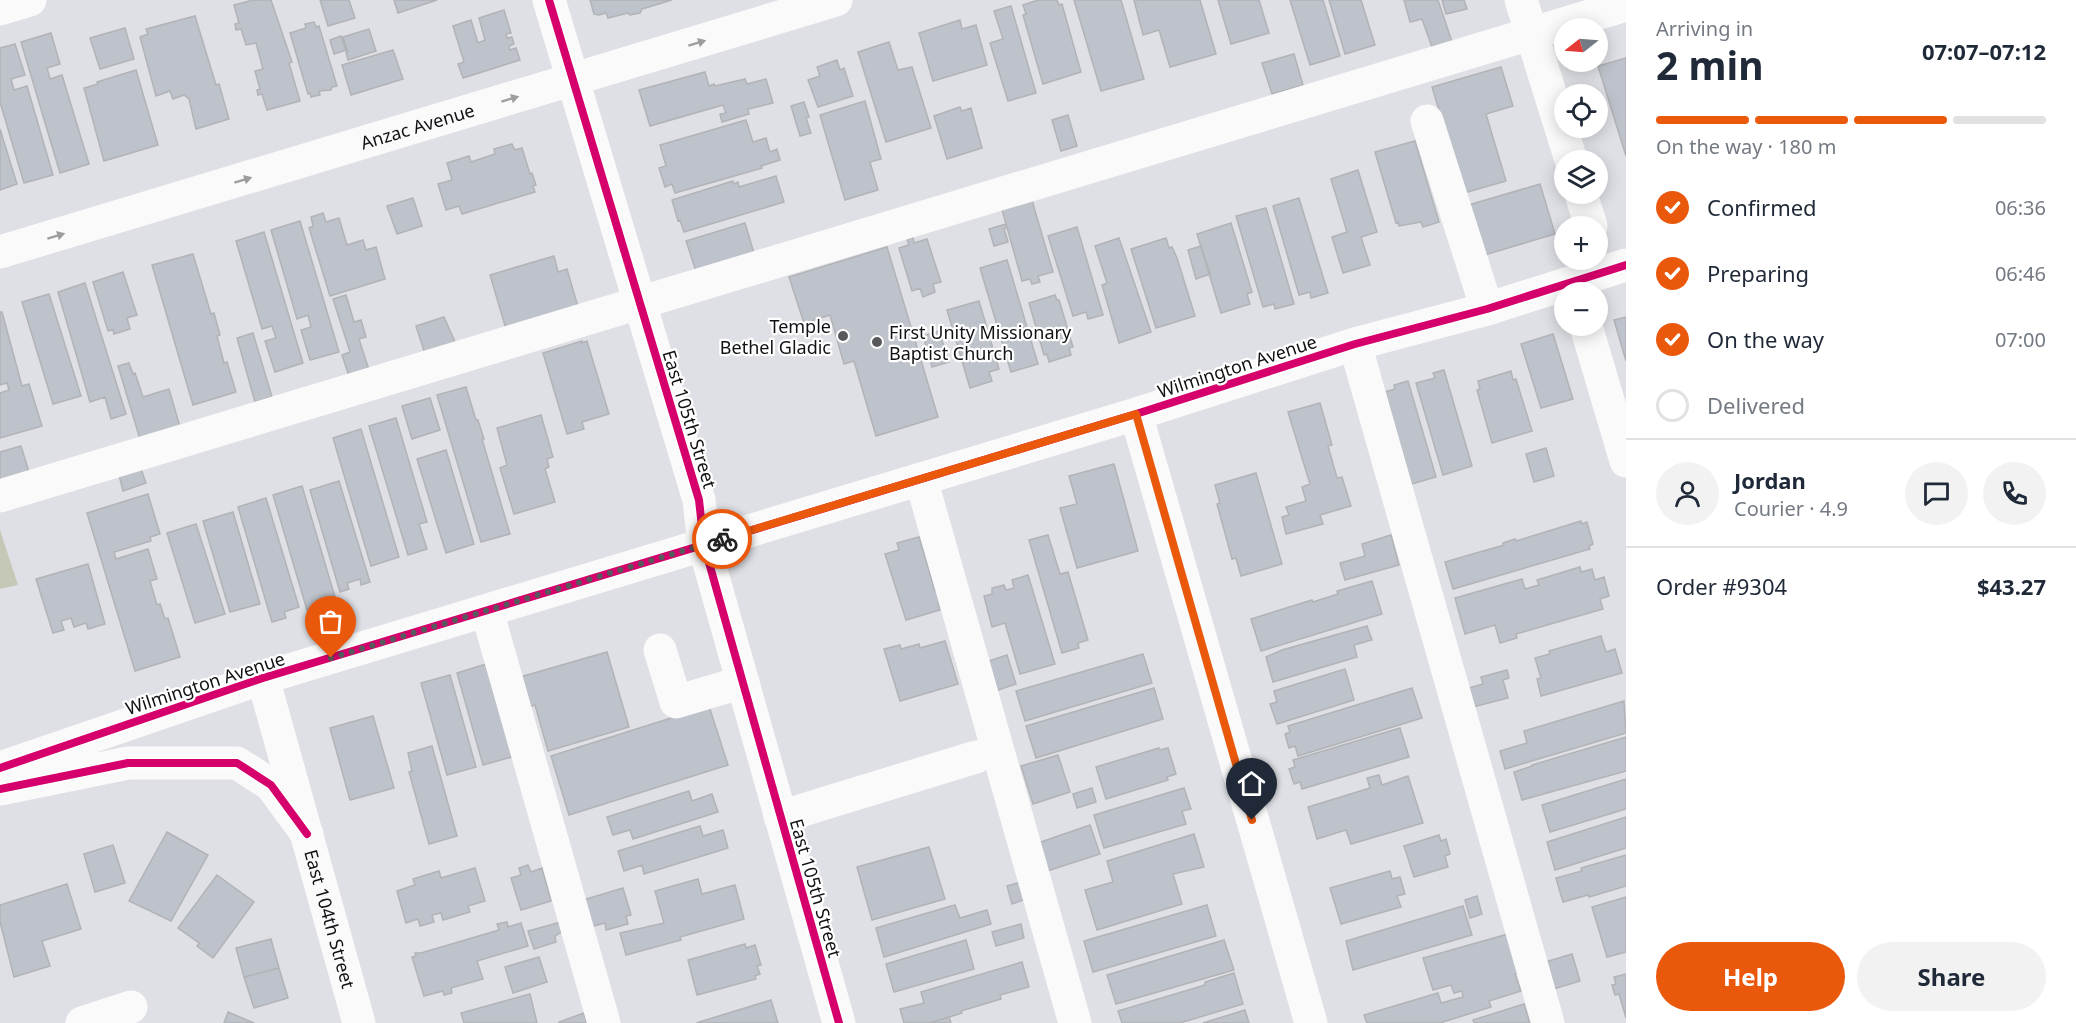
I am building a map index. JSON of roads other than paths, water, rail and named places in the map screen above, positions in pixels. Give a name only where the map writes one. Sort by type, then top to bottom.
[{"type":"street","points":[[0,9],[30,0]]},
{"type":"street","name":"East 105th Street","points":[[549,0],[699,500],[704,545],[839,1023]]},
{"type":"street","name":"Anzac Avenue","points":[[0,252],[836,0]]},
{"type":"street","points":[[1521,0],[1568,150]]},
{"type":"street","points":[[0,496],[1626,5]]},
{"type":"street","points":[[1427,121],[1486,309]]},
{"type":"street","name":"Wilmington Avenue","points":[[1581,282],[1610,261]]},
{"type":"street","name":"Wilmington Avenue","points":[[0,768],[263,678],[1136,414],[1355,344],[1554,292]]},
{"type":"street","points":[[1589,336],[1626,461]]},
{"type":"street","points":[[1355,344],[1548,1023]]},
{"type":"street","points":[[1136,414],[1311,1023]]},
{"type":"street","points":[[921,479],[1075,1023]]},
{"type":"street","points":[[488,611],[604,1023]]},
{"type":"street","points":[[660,650],[676,702],[743,682]]},
{"type":"street","name":"East 104th Street","points":[[263,678],[359,1023]]},
{"type":"street","points":[[780,817],[976,757]]},
{"type":"street","points":[[0,789],[128,763],[237,763],[271,785],[307,834]]},
{"type":"street","points":[[81,1023],[130,1007]]},
{"type":"place","name":"Temple Bethel Gladic","points":[[843,336]]},
{"type":"place","name":"First Unity Missionary Baptist Church","points":[[877,342]]}]
